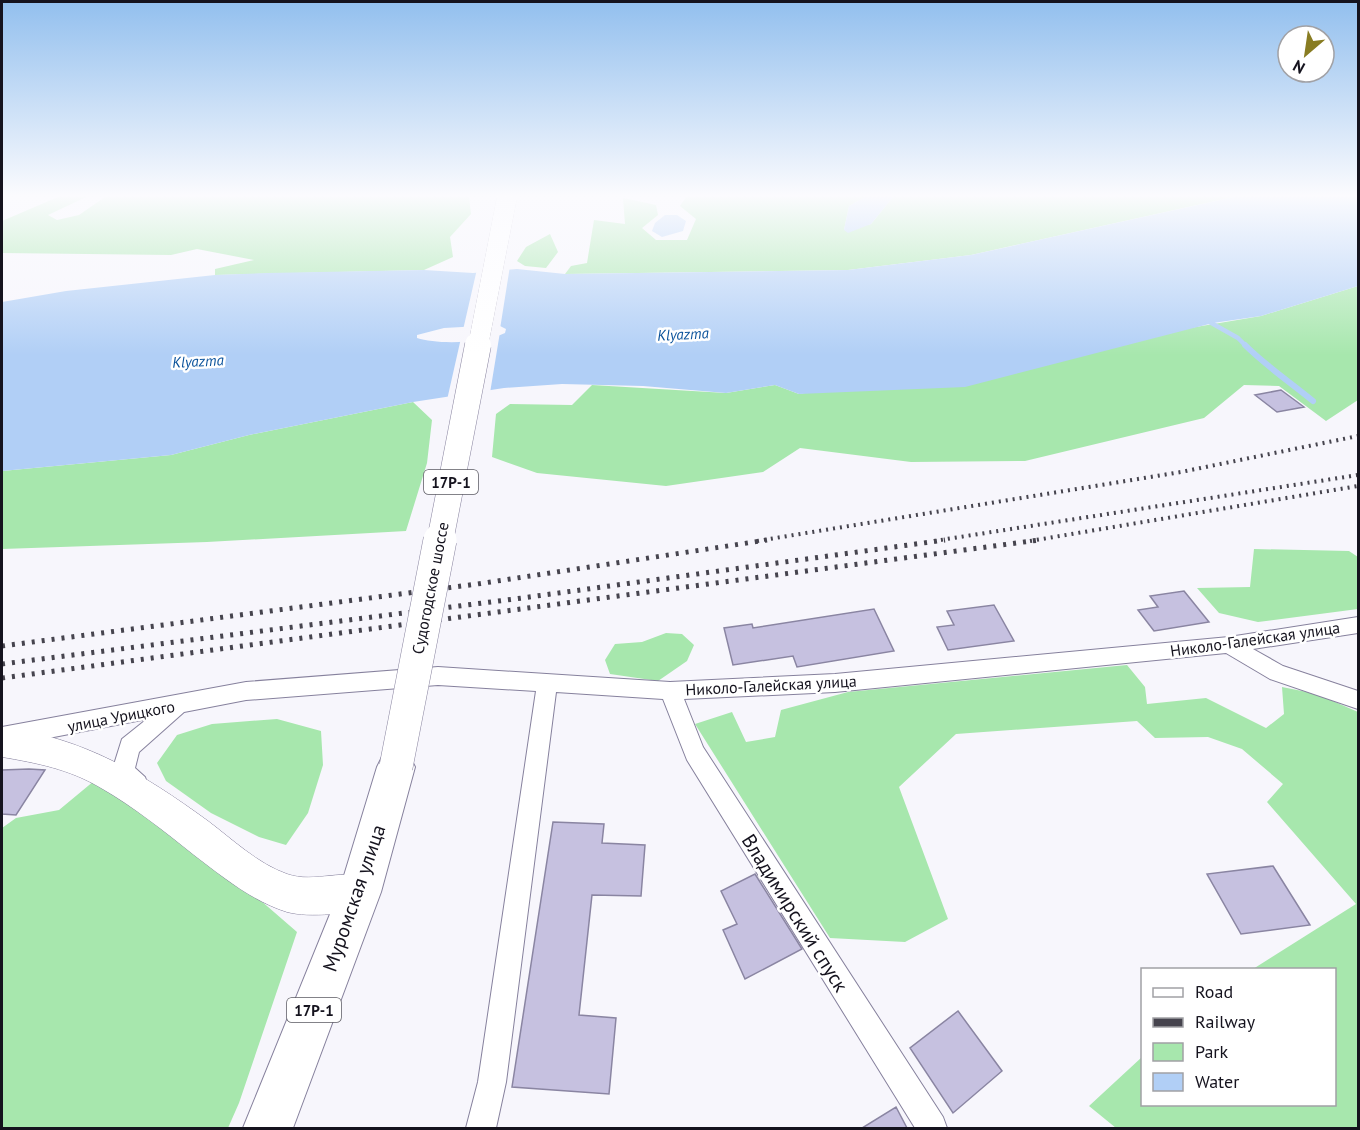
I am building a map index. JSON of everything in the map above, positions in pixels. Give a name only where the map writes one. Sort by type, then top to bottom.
[{"type":"main road","name":"Судогодское шоссе","points":[[396,767],[497,250]]},
{"type":"main road","name":"Муромская улица","points":[[268,1128],[360,892],[396,767]]},
{"type":"street","name":"Николо-Галейская улица","points":[[183,704],[246,691],[438,676],[670,691],[835,683],[1229,645],[1359,625]]},
{"type":"street","points":[[1229,645],[1277,673],[1359,700]]},
{"type":"street","points":[[481,1128],[492,1082],[547,683]]},
{"type":"street","name":"Владимирский спуск","points":[[670,691],[695,753],[932,1128]]},
{"type":"street","name":"улица Урицкого","points":[[2,737],[183,704]]},
{"type":"street","name":"улица Урицкого","points":[[151,799],[123,771],[130,746],[156,722],[183,704]]},
{"type":"street","name":"улица Урицкого","points":[[2,742],[62,752],[122,781],[151,799],[251,875],[290,894],[360,892]]},
{"type":"green space","points":[[2,250],[194,250],[171,255],[2,253]]},
{"type":"green space","points":[[201,250],[452,250],[453,257],[424,270],[215,275],[215,269],[254,260]]},
{"type":"green space","points":[[524,250],[557,250],[558,252],[546,268],[525,266],[517,261]]},
{"type":"green space","points":[[589,250],[995,250],[971,255],[848,270],[565,274],[571,266],[587,263]]},
{"type":"green space","points":[[1358,286],[1358,400],[1326,421],[1279,386],[1244,385],[1204,418],[1025,461],[911,462],[800,448],[763,472],[666,486],[537,473],[492,457],[496,414],[510,404],[572,405],[592,385],[726,393],[775,385],[799,394],[1261,316]]},
{"type":"green space","points":[[413,402],[432,420],[427,463],[406,531],[207,542],[2,549],[2,471],[171,455],[249,435]]},
{"type":"green space","points":[[1254,549],[1349,551],[1358,557],[1358,609],[1258,622],[1219,613],[1197,588],[1250,587]]},
{"type":"green space","points":[[666,633],[682,634],[694,645],[687,661],[658,681],[610,674],[605,660],[615,644],[642,642]]},
{"type":"green space","points":[[1127,665],[1145,687],[1147,704],[1206,698],[1266,728],[1284,714],[1282,687],[1317,694],[1358,712],[1358,1128],[1116,1128],[1089,1106],[1141,1058],[1141,1106],[1336,1106],[1336,968],[1255,968],[1356,904],[1267,802],[1283,784],[1242,749],[1208,737],[1155,738],[1137,721],[956,734],[899,787],[948,919],[905,942],[830,938],[695,724],[732,712],[746,742],[775,737],[781,710],[848,692]]},
{"type":"green space","points":[[277,719],[321,731],[323,765],[308,813],[286,845],[259,837],[211,813],[166,781],[157,763],[177,735],[212,724]]},
{"type":"green space","points":[[100,776],[213,859],[297,932],[239,1103],[228,1128],[2,1128],[2,828],[16,818],[59,810]]},
{"type":"water","name":"Klyazma","points":[[995,250],[1358,250],[1358,286],[1261,316],[1213,323],[965,387],[799,394],[775,385],[726,393],[643,386],[562,384],[504,388],[413,402],[249,435],[171,455],[2,471],[2,302],[66,291],[215,275],[267,273],[424,270],[473,273],[517,269],[565,274],[848,270],[971,255]],"holes":[[[498,325],[506,329],[505,333],[486,339],[462,342],[437,342],[417,338],[417,335],[444,328]]]},
{"type":"pier","points":[[510,266],[500,329],[463,330],[477,269]]},
{"type":"pier","points":[[500,332],[490,393],[447,400],[461,338],[495,335]]},
{"type":"building","points":[[1281,390],[1304,407],[1277,412],[1255,395]]},
{"type":"building","points":[[1184,591],[1209,622],[1154,631],[1138,610],[1158,607],[1150,596]]},
{"type":"building","points":[[994,605],[1014,641],[948,650],[937,627],[954,625],[947,611]]},
{"type":"building","points":[[874,609],[894,651],[797,667],[793,656],[733,665],[724,628],[752,624],[753,628]]},
{"type":"building","points":[[2,770],[45,770],[16,815],[2,814]]},
{"type":"building","points":[[553,822],[604,824],[602,843],[645,845],[641,896],[592,895],[579,1015],[616,1018],[609,1094],[512,1087]]},
{"type":"building","points":[[1273,866],[1310,925],[1241,934],[1207,874]]},
{"type":"building","points":[[755,874],[802,949],[745,979],[723,930],[737,924],[721,891]]},
{"type":"building","points":[[958,1011],[1002,1071],[953,1113],[910,1048]]},
{"type":"building","points":[[896,1107],[907,1128],[862,1128]]},
{"type":"waterway","points":[[1206,320],[1238,338],[1245,345]]},
{"type":"waterway","points":[[1245,345],[1313,401]]},
{"type":"railway","points":[[757,541],[1181,472],[1358,436]]},
{"type":"railway","points":[[934,541],[1358,475]]},
{"type":"railway","points":[[1030,541],[1358,486]]},
{"type":"railway","points":[[2,646],[477,584],[767,540]]},
{"type":"railway","points":[[2,664],[522,598],[945,540]]},
{"type":"railway","points":[[2,678],[1039,540]]}]
